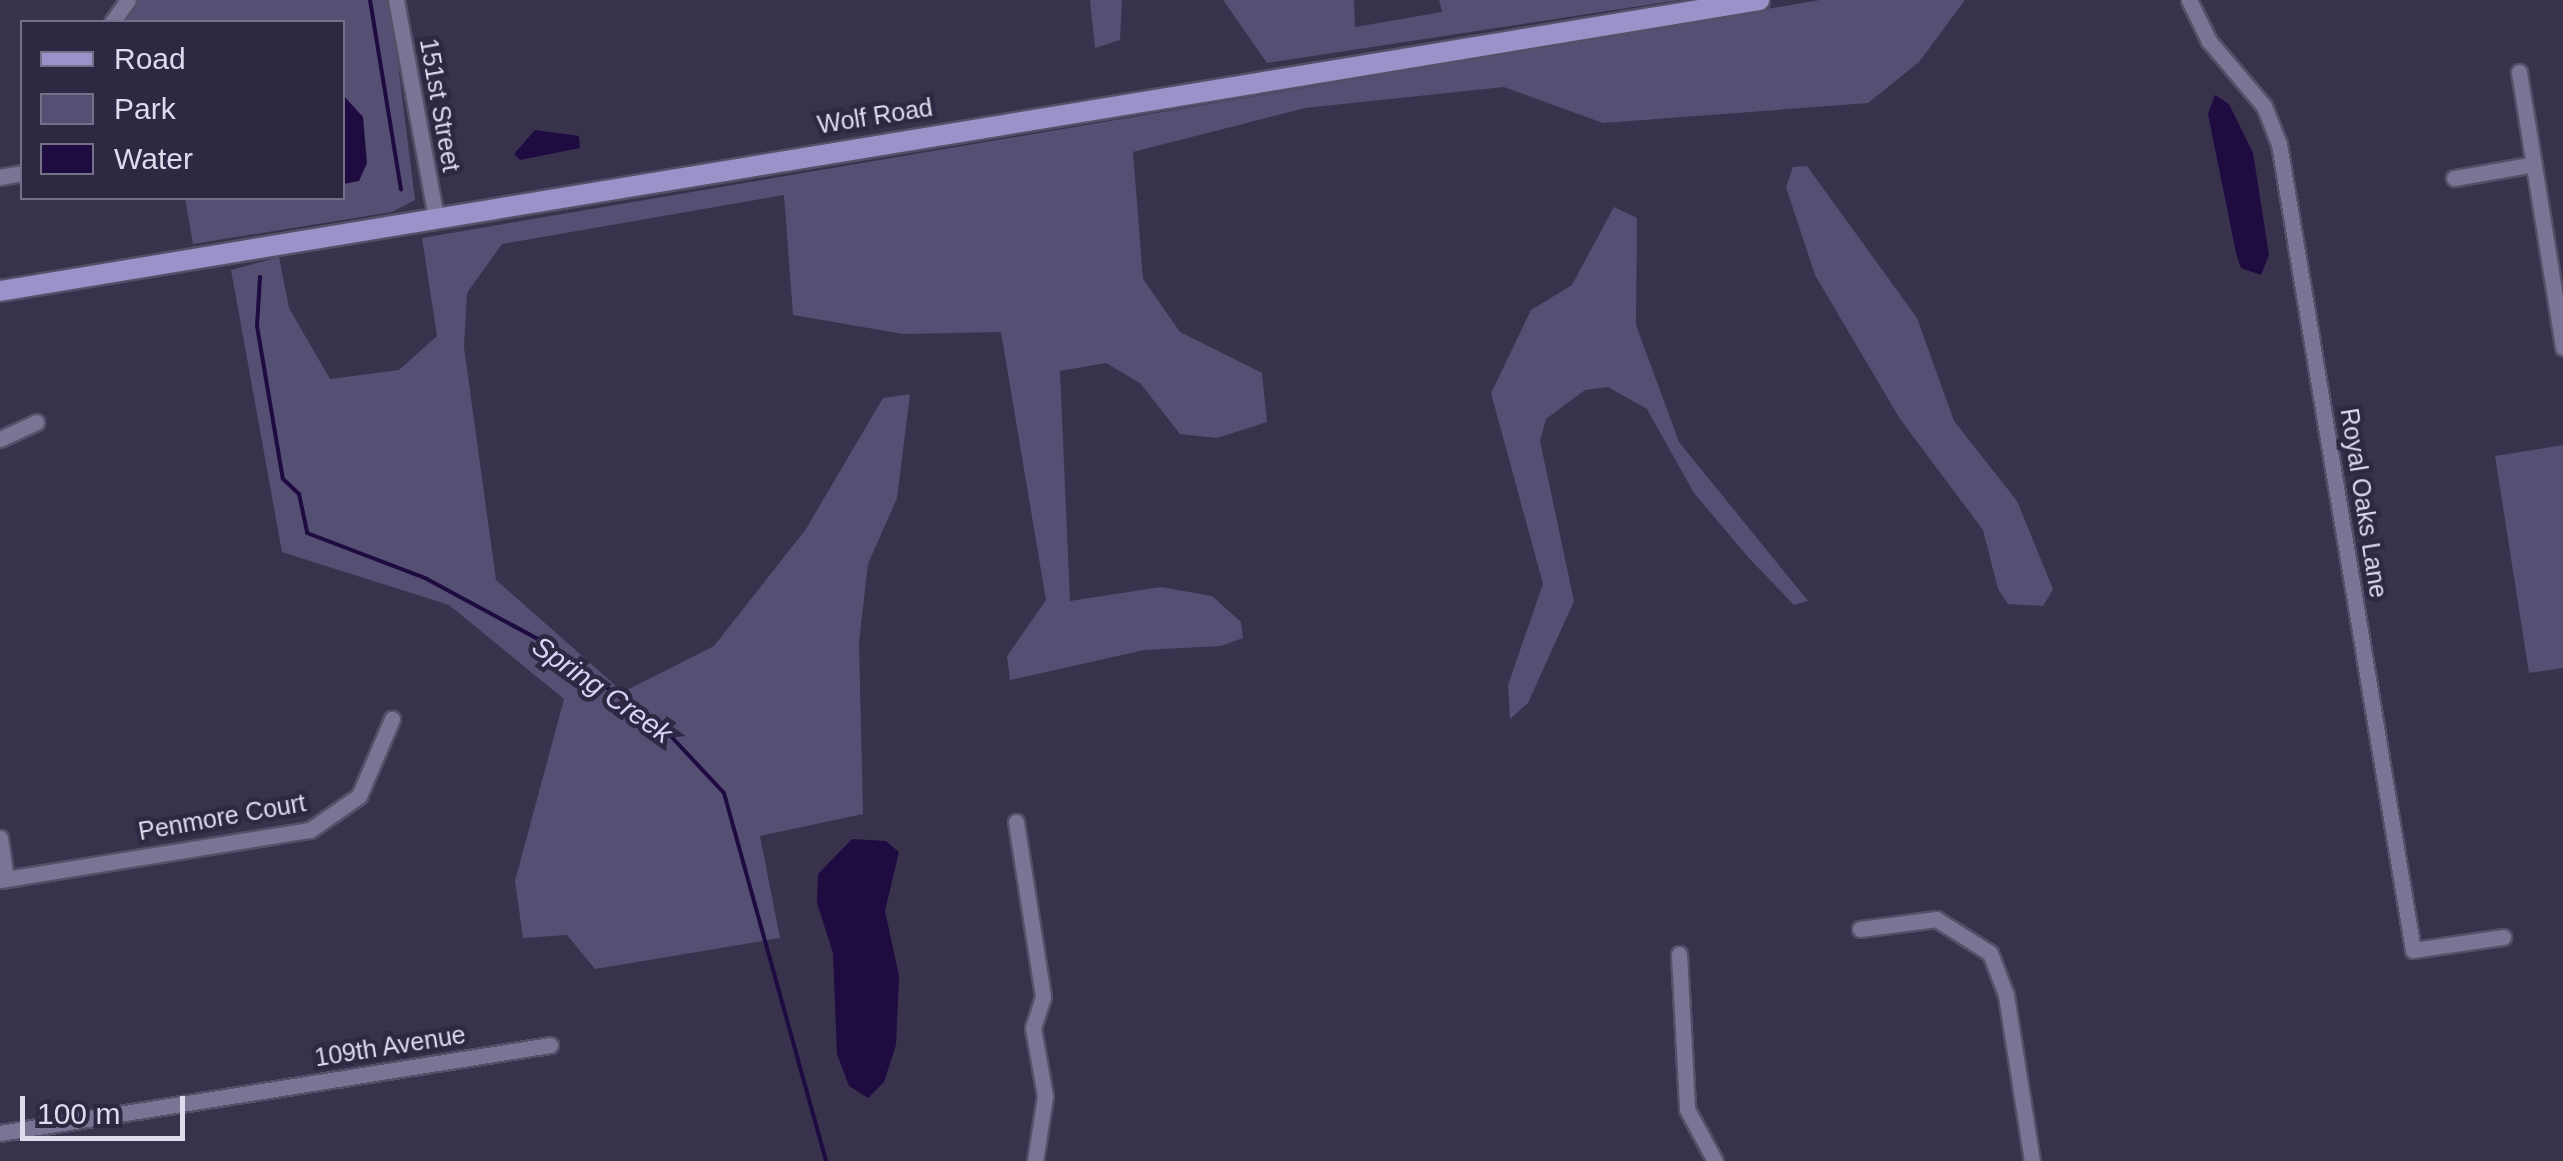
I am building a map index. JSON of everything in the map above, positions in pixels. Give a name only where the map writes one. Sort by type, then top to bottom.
[{"type":"main road","name":"Wolf Road","points":[[0,291],[1758,0]]},
{"type":"street","name":"151st Street","points":[[396,0],[436,219]]},
{"type":"street","name":"Royal Oaks Lane","points":[[2189,0],[2209,41],[2264,106],[2280,144],[2414,950],[2503,937]]},
{"type":"street","points":[[2520,72],[2563,348]]},
{"type":"street","points":[[2454,178],[2534,164]]},
{"type":"street","points":[[0,438],[36,422]]},
{"type":"street","name":"Penmore Court","points":[[3,880],[323,824],[359,796],[392,719]]},
{"type":"street","points":[[1016,822],[1043,996],[1033,1028],[1045,1096],[1035,1161]]},
{"type":"street","points":[[0,838],[3,880]]},
{"type":"street","points":[[1860,929],[1936,919],[1990,952],[2006,995],[2032,1161]]},
{"type":"street","points":[[1679,954],[1685,1098],[1715,1161]]},
{"type":"street","name":"109th Avenue","points":[[0,1134],[550,1045]]},
{"type":"green space","points":[[139,0],[390,0],[415,200],[392,212],[193,244],[185,200],[345,200],[345,20],[124,20]]},
{"type":"green space","points":[[1090,0],[1122,0],[1120,40],[1095,48]]},
{"type":"green space","points":[[1223,0],[1354,0],[1355,27],[1442,12],[1439,0],[1679,0],[1267,63]]},
{"type":"green space","points":[[1820,0],[1965,0],[1919,62],[1868,103],[1603,123],[1504,87],[1305,108],[1133,152],[1143,279],[1180,332],[1262,373],[1267,422],[1217,438],[1180,434],[1140,383],[1106,363],[1060,371],[1070,601],[1161,587],[1212,596],[1241,622],[1243,638],[1221,646],[1144,650],[1010,680],[1007,656],[1046,600],[1001,332],[903,334],[793,315],[784,195],[502,244],[467,293],[464,347],[496,580],[623,692],[714,646],[806,529],[883,398],[910,394],[897,498],[868,564],[859,642],[863,814],[760,836],[780,938],[595,969],[567,935],[523,938],[515,881],[564,699],[449,605],[282,552],[231,270],[279,257],[289,308],[330,379],[399,370],[437,336],[422,238]]},
{"type":"green space","points":[[1807,166],[1917,318],[1954,421],[2017,501],[2053,589],[2043,606],[2008,604],[1998,589],[1983,530],[1900,419],[1815,275],[1786,187],[1793,167]]},
{"type":"green space","points":[[1614,207],[1637,218],[1636,325],[1679,442],[1808,601],[1794,605],[1694,493],[1647,409],[1608,387],[1585,390],[1546,419],[1540,441],[1574,601],[1528,703],[1510,719],[1508,685],[1543,584],[1491,393],[1531,310],[1572,285]]},
{"type":"green space","points":[[2563,445],[2563,668],[2529,673],[2495,456]]},
{"type":"water","points":[[2215,95],[2229,104],[2253,153],[2269,255],[2261,275],[2241,268],[2236,253],[2208,114]]},
{"type":"water","points":[[345,97],[363,117],[367,163],[359,181],[345,184]]},
{"type":"water","points":[[535,130],[579,136],[580,148],[520,160],[514,154]]},
{"type":"water","points":[[852,839],[886,841],[899,852],[885,911],[899,976],[896,1045],[884,1082],[868,1098],[849,1086],[837,1054],[833,953],[817,903],[818,874]]},
{"type":"waterway","name":"Spring Creek","points":[[370,0],[401,189]]},
{"type":"waterway","name":"Spring Creek","points":[[260,277],[257,326],[283,479],[299,494],[307,533],[425,578],[549,645],[666,731],[724,793],[826,1161]]}]
